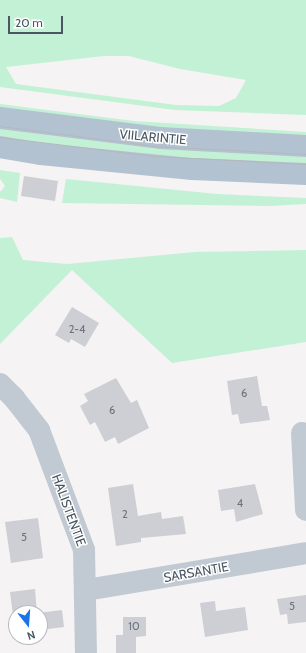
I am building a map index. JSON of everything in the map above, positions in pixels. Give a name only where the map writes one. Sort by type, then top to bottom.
[{"type":"main road","name":"VIILARINTIE","points":[[0,118],[160,138],[306,146]]},
{"type":"main road","points":[[0,147],[41,154],[192,169],[306,174]]},
{"type":"street","name":"HALISTENTIE","points":[[0,384],[23,408],[38,430],[84,550],[86,590],[86,653]]},
{"type":"street","points":[[302,432],[306,510]]},
{"type":"street","name":"SARSANTIE","points":[[86,590],[306,553]]},
{"type":"green space","points":[[0,0],[306,0],[306,115],[175,110],[0,87]],"holes":[[[104,56],[129,56],[180,69],[246,80],[236,98],[219,106],[176,105],[16,84],[6,67]]]},
{"type":"green space","points":[[0,104],[134,121],[306,132],[306,140],[244,137],[0,112]]},
{"type":"green space","points":[[0,124],[306,152],[306,170],[0,142]]},
{"type":"green space","points":[[0,170],[20,173],[17,202],[0,198],[0,192],[5,186],[0,179]]},
{"type":"green space","points":[[66,179],[217,194],[306,198],[306,204],[269,206],[62,203]]},
{"type":"green space","points":[[12,237],[23,260],[67,264],[195,252],[306,250],[306,342],[172,363],[72,270],[0,344],[0,238]]},
{"type":"building","points":[[24,176],[58,181],[55,201],[21,196]]},
{"type":"building","points":[[72,307],[99,323],[85,347],[71,339],[69,343],[55,335]]},
{"type":"building","points":[[257,376],[262,406],[267,406],[270,420],[240,424],[238,414],[232,415],[227,381]]},
{"type":"building","points":[[116,378],[131,403],[137,400],[149,428],[118,444],[115,437],[105,442],[95,422],[90,425],[80,406],[88,401],[84,394]]},
{"type":"building","points":[[133,484],[138,516],[161,512],[162,519],[183,516],[186,534],[141,538],[141,542],[116,546],[108,488]]},
{"type":"building","points":[[255,484],[263,514],[236,522],[234,509],[221,511],[218,490]]},
{"type":"building","points":[[38,518],[43,558],[11,563],[5,522]]},
{"type":"building","points":[[35,589],[36,605],[12,605],[10,592]]},
{"type":"building","points":[[306,595],[306,622],[288,624],[287,614],[280,615],[277,599]]},
{"type":"building","points":[[215,601],[216,611],[245,607],[248,630],[205,637],[200,603]]},
{"type":"building","points":[[62,610],[64,627],[48,629],[48,612]]},
{"type":"building","points":[[123,617],[146,617],[146,636],[136,637],[136,653],[116,653],[116,635],[123,635]]},
{"type":"tram line","points":[[0,126],[155,146],[306,154]]},
{"type":"tram line","points":[[0,137],[153,156],[306,164]]}]
